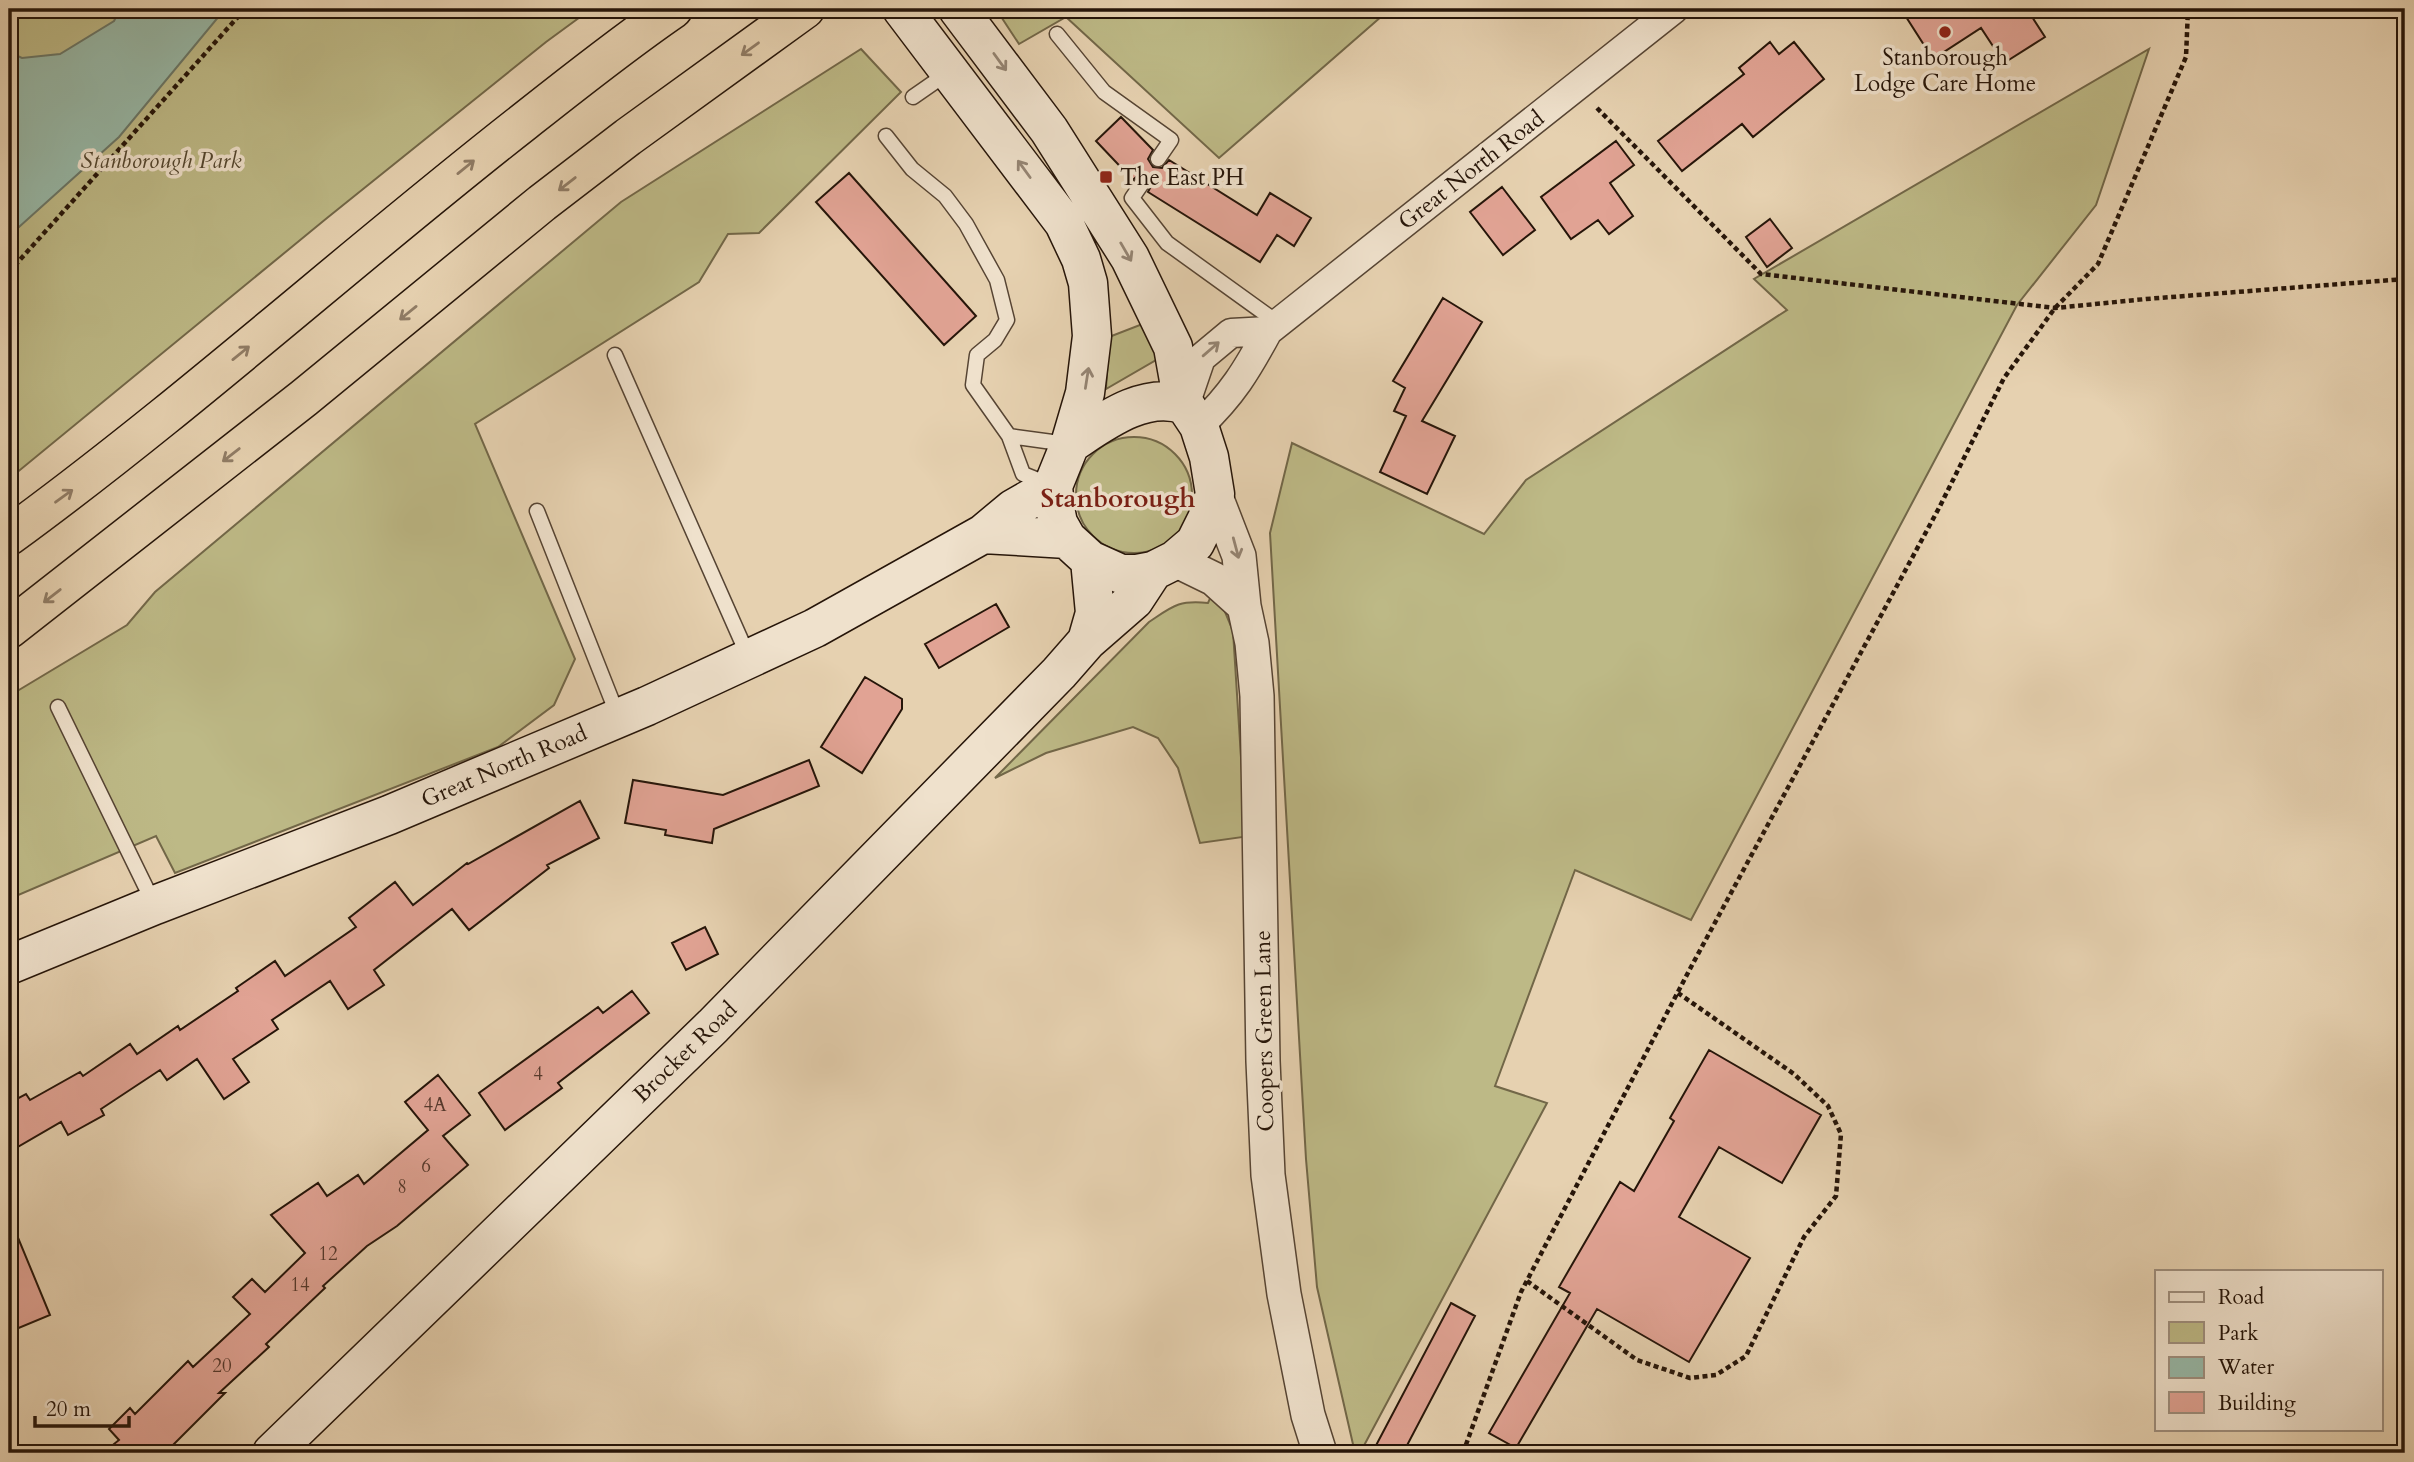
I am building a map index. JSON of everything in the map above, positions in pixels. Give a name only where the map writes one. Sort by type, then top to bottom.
[{"type":"highway","points":[[9,537],[81,483],[487,150],[635,34],[673,9]]},
{"type":"highway","points":[[9,629],[304,398],[552,195],[805,9]]},
{"type":"main road","points":[[902,9],[1064,223],[1081,259],[1088,283],[1091,336],[1085,393],[1070,444],[1053,486],[1058,523],[1079,550],[1095,612],[1087,641]]},
{"type":"main road","points":[[958,9],[1049,130],[1130,258],[1173,347],[1189,411],[1209,457],[1215,494],[1195,543],[1164,565],[1121,573],[1079,550],[983,534]]},
{"type":"main road","points":[[1070,444],[1108,418],[1139,405],[1168,401],[1189,411]]},
{"type":"main road","name":"Great North Road","points":[[9,965],[155,905],[389,815],[618,718],[815,628],[983,534],[1013,509],[1053,486]]},
{"type":"main road","name":"Brocket Road","points":[[272,1453],[713,1026],[1087,641],[1134,600],[1164,565]]},
{"type":"street","name":"Great North Road","points":[[1189,411],[1224,403],[1273,327],[1674,9]]},
{"type":"street","points":[[1189,411],[1200,358],[1231,333],[1273,327]]},
{"type":"street","name":"Coopers Green Lane","points":[[1215,494],[1239,556],[1244,606],[1252,643],[1256,696],[1263,1061],[1268,1175],[1284,1294],[1308,1415],[1320,1453]]},
{"type":"street","points":[[1164,565],[1214,579],[1244,606]]},
{"type":"lane","points":[[1057,34],[1104,92],[1171,141],[1158,159]]},
{"type":"lane","points":[[913,97],[950,71]]},
{"type":"lane","points":[[886,135],[912,169],[945,196],[966,224],[997,280],[1007,320],[995,340],[977,355],[973,385],[1009,436],[1023,474],[1053,486]]},
{"type":"lane","points":[[1143,182],[1132,198],[1167,243],[1273,327]]},
{"type":"lane","points":[[615,355],[749,658]]},
{"type":"lane","points":[[1009,436],[1070,444]]},
{"type":"lane","points":[[537,511],[618,718]]},
{"type":"lane","points":[[58,707],[155,905]]},
{"type":"path","points":[[9,272],[245,9]]},
{"type":"path","points":[[1463,1453],[1527,1281],[1678,993],[1939,508],[2004,378],[2055,308],[2098,264],[2186,57],[2188,9]]},
{"type":"path","points":[[1576,86],[1761,274],[2055,308],[2405,279]]},
{"type":"path","points":[[1527,1281],[1637,1360],[1690,1378],[1716,1376],[1745,1356],[1804,1237],[1836,1196],[1841,1134],[1828,1106],[1794,1074],[1678,993]]},
{"type":"green space","name":"Stanborough Park","points":[[9,9],[591,9],[327,218],[9,479]]},
{"type":"green space","points":[[996,9],[1390,9],[1219,158],[1066,17],[1019,44]]},
{"type":"green space","points":[[861,49],[901,92],[759,233],[728,234],[699,282],[475,424],[575,659],[554,705],[498,747],[175,873],[156,836],[9,899],[9,696],[127,625],[155,592],[621,202]]},
{"type":"green space","points":[[2149,49],[2096,205],[2017,305],[1691,920],[1575,870],[1495,1086],[1547,1103],[1360,1453],[1355,1453],[1317,1287],[1306,1159],[1270,533],[1292,443],[1484,534],[1526,480],[1787,310],[1754,279]]},
{"type":"green space","points":[[1145,323],[1159,353],[1156,360],[1106,389],[1109,337]]},
{"type":"green space","points":[[1134,437],[1156,442],[1175,454],[1187,473],[1192,495],[1187,517],[1175,536],[1156,548],[1134,553],[1112,548],[1093,536],[1081,517],[1076,495],[1081,473],[1093,454],[1112,442]]},
{"type":"green space","points":[[1212,594],[1223,607],[1233,631],[1243,789],[1243,837],[1200,843],[1178,768],[1158,738],[1133,727],[1046,753],[995,778],[1149,622],[1176,605],[1190,602],[1208,603]]},
{"type":"water","points":[[120,9],[225,9],[119,137],[9,236],[9,52],[22,58],[60,54],[114,21]]},
{"type":"building","name":"Stanborough Lodge Care Home","points":[[1901,9],[2027,9],[2045,37],[2004,63],[1981,28],[1933,59]]},
{"type":"building","points":[[1770,42],[1779,54],[1794,42],[1824,79],[1753,137],[1742,124],[1682,171],[1658,141],[1744,74],[1739,68]]},
{"type":"building","points":[[1121,117],[1153,150],[1148,159],[1153,167],[1162,168],[1169,160],[1257,215],[1270,193],[1311,218],[1294,246],[1277,235],[1260,262],[1148,192],[1153,182],[1149,175],[1140,173],[1133,180],[1096,141]]},
{"type":"building","points":[[1616,141],[1634,165],[1610,183],[1633,216],[1609,234],[1598,220],[1571,239],[1541,197]]},
{"type":"building","points":[[849,173],[976,316],[944,345],[816,202]]},
{"type":"building","points":[[1502,187],[1535,230],[1503,255],[1470,212]]},
{"type":"building","points":[[1770,219],[1792,248],[1767,267],[1746,237]]},
{"type":"building","points":[[1443,298],[1482,322],[1422,421],[1455,436],[1427,494],[1380,472],[1406,416],[1394,411],[1405,388],[1393,381]]},
{"type":"building","points":[[996,604],[1009,627],[939,668],[925,644]]},
{"type":"building","points":[[865,677],[902,699],[902,709],[862,773],[821,747]]},
{"type":"building","points":[[809,760],[819,786],[714,829],[712,843],[665,835],[666,830],[625,823],[633,780],[723,795]]},
{"type":"building","points":[[580,801],[599,838],[547,865],[549,868],[469,930],[452,909],[374,970],[384,985],[348,1009],[330,981],[272,1020],[278,1029],[233,1059],[249,1082],[224,1099],[197,1059],[167,1080],[160,1070],[101,1109],[104,1115],[68,1135],[61,1122],[9,1152],[9,1103],[26,1094],[30,1100],[80,1072],[83,1076],[130,1044],[137,1054],[178,1026],[180,1030],[238,991],[236,988],[275,961],[285,976],[356,927],[349,918],[395,882],[413,905],[467,863]]},
{"type":"building","points":[[705,927],[718,954],[686,970],[672,943]]},
{"type":"building","points":[[632,991],[649,1013],[558,1083],[562,1088],[505,1130],[479,1093],[598,1007],[603,1013]]},
{"type":"building","points":[[1709,1050],[1821,1115],[1782,1183],[1719,1147],[1679,1217],[1750,1258],[1689,1362],[1597,1309],[1516,1448],[1489,1433],[1570,1293],[1559,1287],[1620,1182],[1634,1191],[1674,1121],[1670,1118]]},
{"type":"building","points":[[438,1075],[470,1115],[443,1136],[468,1165],[397,1226],[367,1246],[323,1286],[325,1288],[266,1344],[269,1347],[219,1393],[225,1393],[165,1453],[103,1453],[119,1440],[109,1429],[130,1408],[135,1414],[188,1361],[193,1367],[250,1314],[233,1297],[252,1279],[265,1292],[305,1253],[271,1215],[318,1183],[327,1196],[358,1175],[364,1184],[428,1130],[405,1102]]},
{"type":"building","points":[[9,1216],[50,1315],[9,1332]]},
{"type":"building","points":[[1451,1303],[1475,1316],[1403,1453],[1372,1453]]},
{"type":"place","name":"Stanborough Lodge Care Home","points":[[1945,32]]},
{"type":"place","name":"The East PH","points":[[1106,177]]},
{"type":"district","name":"Stanborough","points":[[1118,498]]}]
